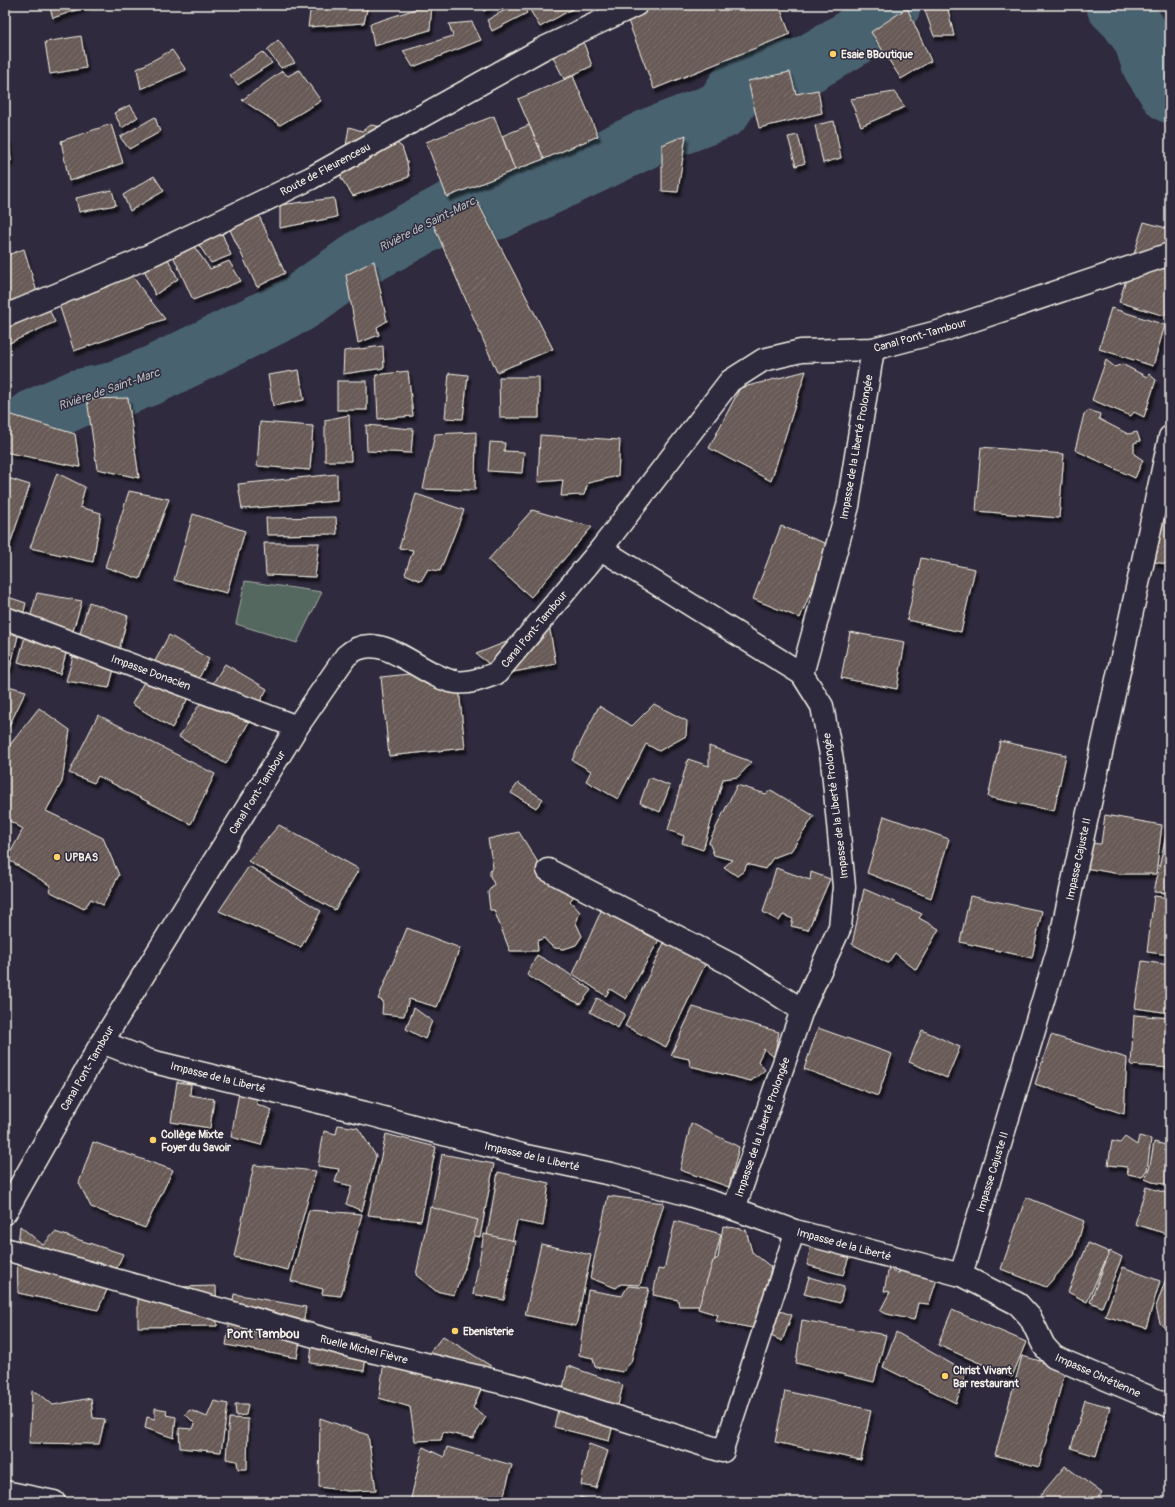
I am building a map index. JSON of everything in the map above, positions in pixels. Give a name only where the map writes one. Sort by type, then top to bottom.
[{"type":"street","name":"Route de Fleurenceau","points":[[5,316],[136,262],[312,178],[542,49],[636,5]]},
{"type":"street","name":"Canal Pont-Tambour","points":[[5,1213],[102,1042],[297,727],[346,656],[354,649],[365,646],[378,646],[390,650],[437,677],[456,682],[479,680],[497,673],[601,549],[730,381],[763,360],[801,351],[873,349],[941,331],[1170,254]]},
{"type":"street","name":"Impasse de la Liberté Prolongée","points":[[734,1209],[802,1010],[840,927],[844,887],[832,760],[822,706],[802,674],[848,506],[873,349]]},
{"type":"street","name":"Impasse Cajuste II","points":[[961,1276],[1058,950],[1170,437]]},
{"type":"street","points":[[601,549],[802,674]]},
{"type":"street","name":"Impasse Donacien","points":[[5,618],[297,727]]},
{"type":"street","points":[[548,870],[734,966],[802,1010]]},
{"type":"street","name":"Impasse de la Liberté","points":[[102,1042],[150,1061],[365,1113],[526,1156],[611,1174],[686,1194],[734,1209],[795,1231],[961,1276]]},
{"type":"street","name":"Ruelle Michel Fièvre","points":[[5,1249],[350,1346],[525,1388],[723,1450]]},
{"type":"street","name":"Impasse Chrétienne","points":[[961,1276],[1018,1304],[1030,1317],[1044,1346],[1054,1357],[1170,1406]]},
{"type":"street","points":[[5,1492],[54,1502]]},
{"type":"lane","points":[[723,1450],[795,1231]]},
{"type":"green space","points":[[245,581],[322,592],[297,643],[236,624]]},
{"type":"building","points":[[49,5],[87,5],[88,6],[53,18]]},
{"type":"building","points":[[311,5],[368,5],[364,23],[308,27]]},
{"type":"building","points":[[432,5],[430,30],[374,46],[370,24]]},
{"type":"building","points":[[481,5],[494,5],[484,11]]},
{"type":"building","points":[[514,5],[523,5],[527,13],[492,31],[487,20]]},
{"type":"building","points":[[527,5],[575,5],[576,7],[540,27]]},
{"type":"building","points":[[622,5],[779,5],[790,34],[654,89]]},
{"type":"building","points":[[923,5],[947,5],[954,36],[934,36]]},
{"type":"building","points":[[907,8],[931,61],[901,79],[871,32]]},
{"type":"building","points":[[472,22],[481,40],[413,67],[403,51],[453,36],[449,24]]},
{"type":"building","points":[[578,27],[592,66],[564,79],[546,43]]},
{"type":"building","points":[[81,36],[86,68],[50,74],[45,42]]},
{"type":"building","points":[[278,40],[295,63],[281,68],[267,50]]},
{"type":"building","points":[[172,50],[186,70],[141,89],[137,69]]},
{"type":"building","points":[[262,52],[272,63],[238,85],[230,75]]},
{"type":"building","points":[[299,70],[321,101],[280,125],[242,100],[282,71],[288,76]]},
{"type":"building","points":[[790,72],[796,94],[818,90],[822,113],[759,128],[748,81]]},
{"type":"building","points":[[573,76],[598,136],[544,159],[518,99]]},
{"type":"building","points":[[894,92],[905,107],[861,126],[850,99]]},
{"type":"building","points":[[130,105],[138,117],[122,128],[114,113]]},
{"type":"building","points":[[494,116],[515,170],[447,197],[426,142]]},
{"type":"building","points":[[155,117],[160,132],[129,149],[120,137]]},
{"type":"building","points":[[834,121],[841,158],[823,163],[815,125]]},
{"type":"building","points":[[111,124],[123,163],[69,181],[61,141]]},
{"type":"building","points":[[371,125],[383,127],[394,141],[402,147],[407,162],[409,177],[353,196],[341,178],[349,127],[362,131]]},
{"type":"building","points":[[529,125],[544,159],[515,170],[502,136]]},
{"type":"building","points":[[686,135],[678,192],[662,191],[662,145]]},
{"type":"building","points":[[798,135],[805,163],[796,166],[788,137]]},
{"type":"building","points":[[9,140],[11,161],[5,162],[5,141]]},
{"type":"building","points":[[154,176],[164,191],[130,211],[123,195]]},
{"type":"building","points":[[112,190],[116,205],[79,212],[76,198]]},
{"type":"building","points":[[251,198],[285,273],[257,287],[222,213]]},
{"type":"building","points":[[334,198],[337,217],[280,228],[280,205]]},
{"type":"building","points":[[477,201],[553,349],[497,372],[433,224]]},
{"type":"building","points":[[1144,222],[1170,229],[1170,298],[1165,316],[1119,302]]},
{"type":"building","points":[[218,224],[231,255],[211,263],[192,235]]},
{"type":"building","points":[[188,238],[210,269],[229,261],[241,281],[193,300],[170,249]]},
{"type":"building","points":[[24,249],[37,292],[5,303],[5,256]]},
{"type":"building","points":[[163,249],[178,279],[155,295],[141,262]]},
{"type":"building","points":[[374,261],[387,321],[377,327],[379,335],[358,343],[346,275]]},
{"type":"building","points":[[125,264],[140,287],[165,319],[74,351],[54,289]]},
{"type":"building","points":[[47,305],[55,322],[5,345],[5,323]]},
{"type":"building","points":[[1111,308],[1165,325],[1153,366],[1099,349]]},
{"type":"building","points":[[383,346],[384,368],[343,374],[344,351]]},
{"type":"building","points":[[1106,360],[1115,367],[1122,364],[1147,377],[1149,374],[1156,380],[1144,417],[1134,412],[1131,416],[1092,400]]},
{"type":"building","points":[[299,370],[304,400],[273,406],[268,375]]},
{"type":"building","points":[[408,371],[413,416],[378,419],[376,375]]},
{"type":"building","points":[[806,371],[771,481],[709,448],[740,388]]},
{"type":"building","points":[[449,373],[468,375],[463,419],[445,418]]},
{"type":"building","points":[[499,377],[539,377],[539,418],[500,418]]},
{"type":"building","points":[[337,381],[367,381],[367,410],[337,410]]},
{"type":"building","points":[[128,398],[139,478],[97,469],[87,399]]},
{"type":"building","points":[[1089,410],[1100,414],[1099,419],[1128,434],[1137,432],[1140,441],[1134,443],[1134,454],[1143,460],[1135,478],[1075,450],[1084,414]]},
{"type":"building","points":[[5,413],[75,434],[80,467],[9,453],[5,450]]},
{"type":"building","points":[[349,415],[351,461],[325,461],[325,420]]},
{"type":"building","points":[[260,422],[313,426],[310,470],[257,466]]},
{"type":"building","points":[[366,425],[413,429],[411,453],[367,451]]},
{"type":"building","points":[[476,432],[475,490],[423,489],[435,434]]},
{"type":"building","points":[[540,435],[620,440],[618,476],[588,483],[584,495],[561,496],[563,480],[538,482]]},
{"type":"building","points":[[490,442],[505,443],[504,451],[524,452],[522,473],[488,471]]},
{"type":"building","points":[[981,447],[1064,454],[1059,518],[976,511]]},
{"type":"building","points":[[57,473],[85,487],[80,507],[101,513],[93,562],[30,548]]},
{"type":"building","points":[[337,474],[337,501],[242,509],[238,484]]},
{"type":"building","points":[[5,477],[30,485],[7,553],[5,552]]},
{"type":"building","points":[[129,491],[169,499],[140,579],[105,567]]},
{"type":"building","points":[[416,494],[464,510],[440,571],[428,569],[421,581],[405,574],[413,550],[399,548]]},
{"type":"building","points":[[1168,498],[1170,498],[1170,565],[1155,562]]},
{"type":"building","points":[[532,510],[592,527],[531,597],[488,560]]},
{"type":"building","points":[[193,514],[245,531],[227,593],[174,580]]},
{"type":"building","points":[[336,517],[337,534],[267,535],[266,518]]},
{"type":"building","points":[[781,526],[830,545],[800,618],[753,599]]},
{"type":"building","points":[[264,543],[319,543],[315,577],[266,575]]},
{"type":"building","points":[[921,558],[975,569],[961,632],[907,620]]},
{"type":"building","points":[[37,593],[82,601],[60,674],[18,662]]},
{"type":"building","points":[[5,596],[26,603],[10,669],[5,668]]},
{"type":"building","points":[[89,602],[128,616],[109,688],[66,681]]},
{"type":"building","points":[[549,625],[556,664],[503,674],[476,654]]},
{"type":"building","points":[[850,632],[905,642],[897,689],[841,678]]},
{"type":"building","points":[[169,635],[209,659],[172,728],[132,704]]},
{"type":"building","points":[[225,664],[267,689],[226,764],[179,737]]},
{"type":"building","points":[[457,669],[465,748],[389,756],[381,677]]},
{"type":"building","points":[[5,685],[26,691],[7,730],[5,730]]},
{"type":"building","points":[[654,704],[687,721],[686,736],[659,751],[646,744],[618,799],[586,781],[591,771],[572,760],[599,706],[632,726]]},
{"type":"building","points":[[39,708],[70,730],[62,782],[46,811],[103,838],[119,875],[103,905],[91,899],[84,909],[49,891],[51,886],[7,859],[23,829],[5,818],[5,751]]},
{"type":"building","points":[[98,715],[215,774],[191,824],[98,776],[94,783],[69,773]]},
{"type":"building","points":[[1000,741],[1066,755],[1054,811],[988,797]]},
{"type":"building","points":[[709,746],[752,762],[738,777],[723,779],[703,850],[682,843],[684,836],[668,830],[688,759],[709,766]]},
{"type":"building","points":[[649,777],[670,786],[660,812],[640,803]]},
{"type":"building","points":[[518,783],[543,799],[536,808],[511,793]]},
{"type":"building","points":[[737,785],[766,794],[771,790],[814,816],[791,851],[773,858],[765,869],[747,864],[744,871],[737,876],[724,867],[732,860],[714,855],[709,842]]},
{"type":"building","points":[[1105,815],[1162,825],[1156,874],[1120,874],[1079,867],[1085,843],[1101,844]]},
{"type":"building","points":[[884,816],[949,839],[931,898],[867,873]]},
{"type":"building","points":[[279,825],[359,869],[335,910],[248,861]]},
{"type":"building","points":[[1168,826],[1170,827],[1170,893],[1154,892]]},
{"type":"building","points":[[519,832],[542,869],[578,891],[570,901],[580,912],[576,923],[582,936],[576,945],[564,949],[555,948],[544,938],[537,941],[538,951],[510,951],[494,910],[490,910],[488,892],[494,884],[490,876],[490,871],[493,867],[488,839]]},
{"type":"building","points":[[249,866],[321,911],[301,947],[219,911]]},
{"type":"building","points":[[776,868],[810,880],[811,872],[830,879],[808,930],[791,926],[793,919],[783,915],[779,921],[763,912]]},
{"type":"building","points":[[864,889],[922,914],[919,918],[939,929],[916,970],[895,953],[888,963],[852,944]]},
{"type":"building","points":[[970,896],[1042,911],[1032,958],[960,942]]},
{"type":"building","points":[[1154,896],[1170,898],[1170,955],[1147,952]]},
{"type":"building","points":[[605,902],[660,938],[626,999],[610,989],[606,996],[573,974]]},
{"type":"building","points":[[672,926],[713,948],[666,1047],[625,1026]]},
{"type":"building","points":[[407,928],[460,948],[437,1007],[409,999],[404,1016],[382,1014],[383,1001],[378,999]]},
{"type":"building","points":[[537,955],[565,971],[591,990],[580,1004],[553,991],[527,975]]},
{"type":"building","points":[[1142,961],[1170,965],[1170,1013],[1135,1008]]},
{"type":"building","points":[[597,998],[625,1014],[618,1028],[590,1012]]},
{"type":"building","points":[[693,1007],[779,1032],[774,1057],[764,1049],[758,1061],[765,1070],[751,1081],[690,1066],[689,1059],[671,1055]]},
{"type":"building","points":[[414,1008],[432,1021],[425,1039],[406,1029]]},
{"type":"building","points":[[1134,1015],[1170,1018],[1170,1068],[1131,1065]]},
{"type":"building","points":[[818,1028],[892,1054],[878,1096],[804,1069]]},
{"type":"building","points":[[922,1030],[960,1047],[947,1078],[909,1062]]},
{"type":"building","points":[[1051,1035],[1127,1058],[1124,1114],[1035,1084]]},
{"type":"building","points":[[177,1082],[191,1084],[190,1095],[214,1099],[210,1128],[171,1122]]},
{"type":"building","points":[[240,1087],[258,1095],[257,1104],[272,1110],[261,1145],[231,1137]]},
{"type":"building","points":[[691,1123],[739,1147],[729,1187],[680,1170]]},
{"type":"building","points":[[338,1125],[358,1128],[376,1156],[362,1211],[346,1204],[352,1186],[335,1182],[339,1169],[318,1166],[324,1131],[336,1134]]},
{"type":"building","points":[[386,1134],[436,1147],[421,1221],[368,1215]]},
{"type":"building","points":[[1139,1136],[1151,1139],[1147,1170],[1142,1177],[1128,1174],[1127,1167],[1108,1165],[1112,1141],[1120,1143],[1125,1137],[1137,1145]]},
{"type":"building","points":[[93,1142],[173,1170],[145,1228],[91,1207],[79,1183]]},
{"type":"building","points":[[1154,1142],[1170,1146],[1170,1185],[1152,1182],[1145,1179],[1150,1166]]},
{"type":"building","points":[[442,1154],[494,1164],[480,1237],[428,1227]]},
{"type":"building","points":[[254,1165],[316,1171],[288,1270],[234,1257]]},
{"type":"building","points":[[498,1172],[549,1183],[543,1226],[517,1221],[512,1242],[487,1235]]},
{"type":"building","points":[[1146,1187],[1170,1194],[1170,1235],[1135,1224]]},
{"type":"building","points":[[608,1196],[664,1203],[640,1285],[621,1284],[616,1288],[590,1278]]},
{"type":"building","points":[[1026,1197],[1084,1221],[1074,1255],[1046,1287],[1001,1269]]},
{"type":"building","points":[[430,1207],[478,1220],[464,1270],[454,1295],[436,1291],[416,1275]]},
{"type":"building","points":[[309,1210],[362,1214],[341,1296],[322,1294],[323,1289],[291,1281]]},
{"type":"building","points":[[675,1221],[721,1234],[703,1306],[679,1306],[678,1300],[653,1295],[658,1269],[664,1270]]},
{"type":"building","points":[[20,1226],[43,1245],[55,1232],[123,1254],[98,1310],[18,1293],[17,1253]]},
{"type":"building","points":[[723,1226],[746,1230],[752,1252],[771,1267],[758,1329],[716,1321],[718,1315],[698,1309],[713,1261],[718,1258]]},
{"type":"building","points":[[484,1234],[515,1241],[504,1300],[473,1294]]},
{"type":"building","points":[[812,1239],[851,1251],[843,1275],[807,1265]]},
{"type":"building","points":[[1088,1243],[1109,1252],[1087,1302],[1068,1292]]},
{"type":"building","points":[[541,1244],[591,1255],[576,1326],[525,1315]]},
{"type":"building","points":[[1110,1251],[1122,1257],[1102,1307],[1090,1302]]},
{"type":"building","points":[[891,1266],[893,1272],[899,1273],[900,1268],[937,1279],[929,1304],[918,1303],[914,1320],[880,1311],[890,1292],[884,1291],[889,1267]]},
{"type":"building","points":[[1123,1267],[1160,1281],[1146,1328],[1105,1316]]},
{"type":"building","points":[[1170,1267],[1170,1334],[1160,1323],[1156,1307]]},
{"type":"building","points":[[809,1277],[844,1287],[840,1303],[804,1294]]},
{"type":"building","points":[[216,1286],[217,1326],[138,1327],[138,1288]]},
{"type":"building","points":[[628,1286],[649,1288],[631,1362],[623,1372],[595,1367],[593,1358],[579,1355],[588,1290],[622,1296]]},
{"type":"building","points":[[234,1294],[306,1307],[297,1358],[226,1345]]},
{"type":"building","points":[[952,1310],[1026,1342],[1012,1377],[938,1345]]},
{"type":"building","points":[[780,1311],[792,1315],[782,1341],[771,1336]]},
{"type":"building","points":[[802,1320],[886,1335],[874,1382],[796,1363]]},
{"type":"building","points":[[314,1327],[369,1335],[364,1371],[310,1363]]},
{"type":"building","points":[[896,1332],[966,1372],[956,1403],[883,1367]]},
{"type":"building","points":[[443,1336],[491,1366],[473,1408],[486,1417],[473,1438],[443,1432],[441,1440],[415,1441],[410,1407],[379,1398],[384,1361],[424,1359]]},
{"type":"building","points":[[1022,1356],[1066,1368],[1039,1467],[995,1455]]},
{"type":"building","points":[[568,1366],[623,1385],[609,1441],[554,1427]]},
{"type":"building","points":[[32,1391],[40,1394],[53,1405],[91,1398],[93,1418],[105,1419],[99,1444],[29,1443]]},
{"type":"building","points":[[785,1391],[871,1410],[861,1460],[775,1442]]},
{"type":"building","points":[[1085,1400],[1110,1407],[1096,1456],[1071,1448]]},
{"type":"building","points":[[214,1401],[228,1404],[221,1452],[180,1448],[179,1428],[193,1429],[195,1424],[185,1414],[190,1410],[207,1417]]},
{"type":"building","points":[[235,1404],[248,1404],[246,1415],[236,1416]]},
{"type":"building","points":[[155,1408],[167,1410],[166,1415],[176,1417],[174,1438],[145,1428],[147,1417],[155,1419]]},
{"type":"building","points":[[229,1418],[248,1419],[247,1469],[238,1469],[237,1461],[226,1459]]},
{"type":"building","points":[[320,1418],[368,1435],[376,1490],[348,1491],[319,1487]]},
{"type":"building","points":[[589,1444],[608,1451],[596,1488],[581,1485]]},
{"type":"building","points":[[423,1447],[444,1457],[447,1447],[512,1465],[502,1502],[450,1502],[437,1498],[435,1502],[424,1502],[411,1498]]},
{"type":"building","points":[[1065,1466],[1102,1493],[1094,1502],[1035,1502]]},
{"type":"building","points":[[580,1497],[598,1502],[578,1502]]},
{"type":"waterway","name":"Rivière de Saint-Marc","points":[[34,418],[79,398],[110,392],[153,375],[298,304],[364,257],[477,196],[496,211],[653,136],[722,110],[745,76],[805,66],[851,39],[892,5]]},
{"type":"waterway","name":"Rivière de Saint-Marc","points":[[1115,5],[1128,18],[1142,38],[1151,65],[1170,94]]},
{"type":"place","name":"Esaie BBoutique","points":[[833,54]]},
{"type":"place","name":"UPBAS","points":[[57,857]]},
{"type":"place","name":"Collège Mixte Foyer du Savoir","points":[[153,1140]]},
{"type":"place","name":"Ebenisterie","points":[[455,1331]]},
{"type":"place","name":"Christ Vivant Bar restaurant","points":[[945,1376]]},
{"type":"district","name":"Pont Tambou","points":[[263,1333]]}]
